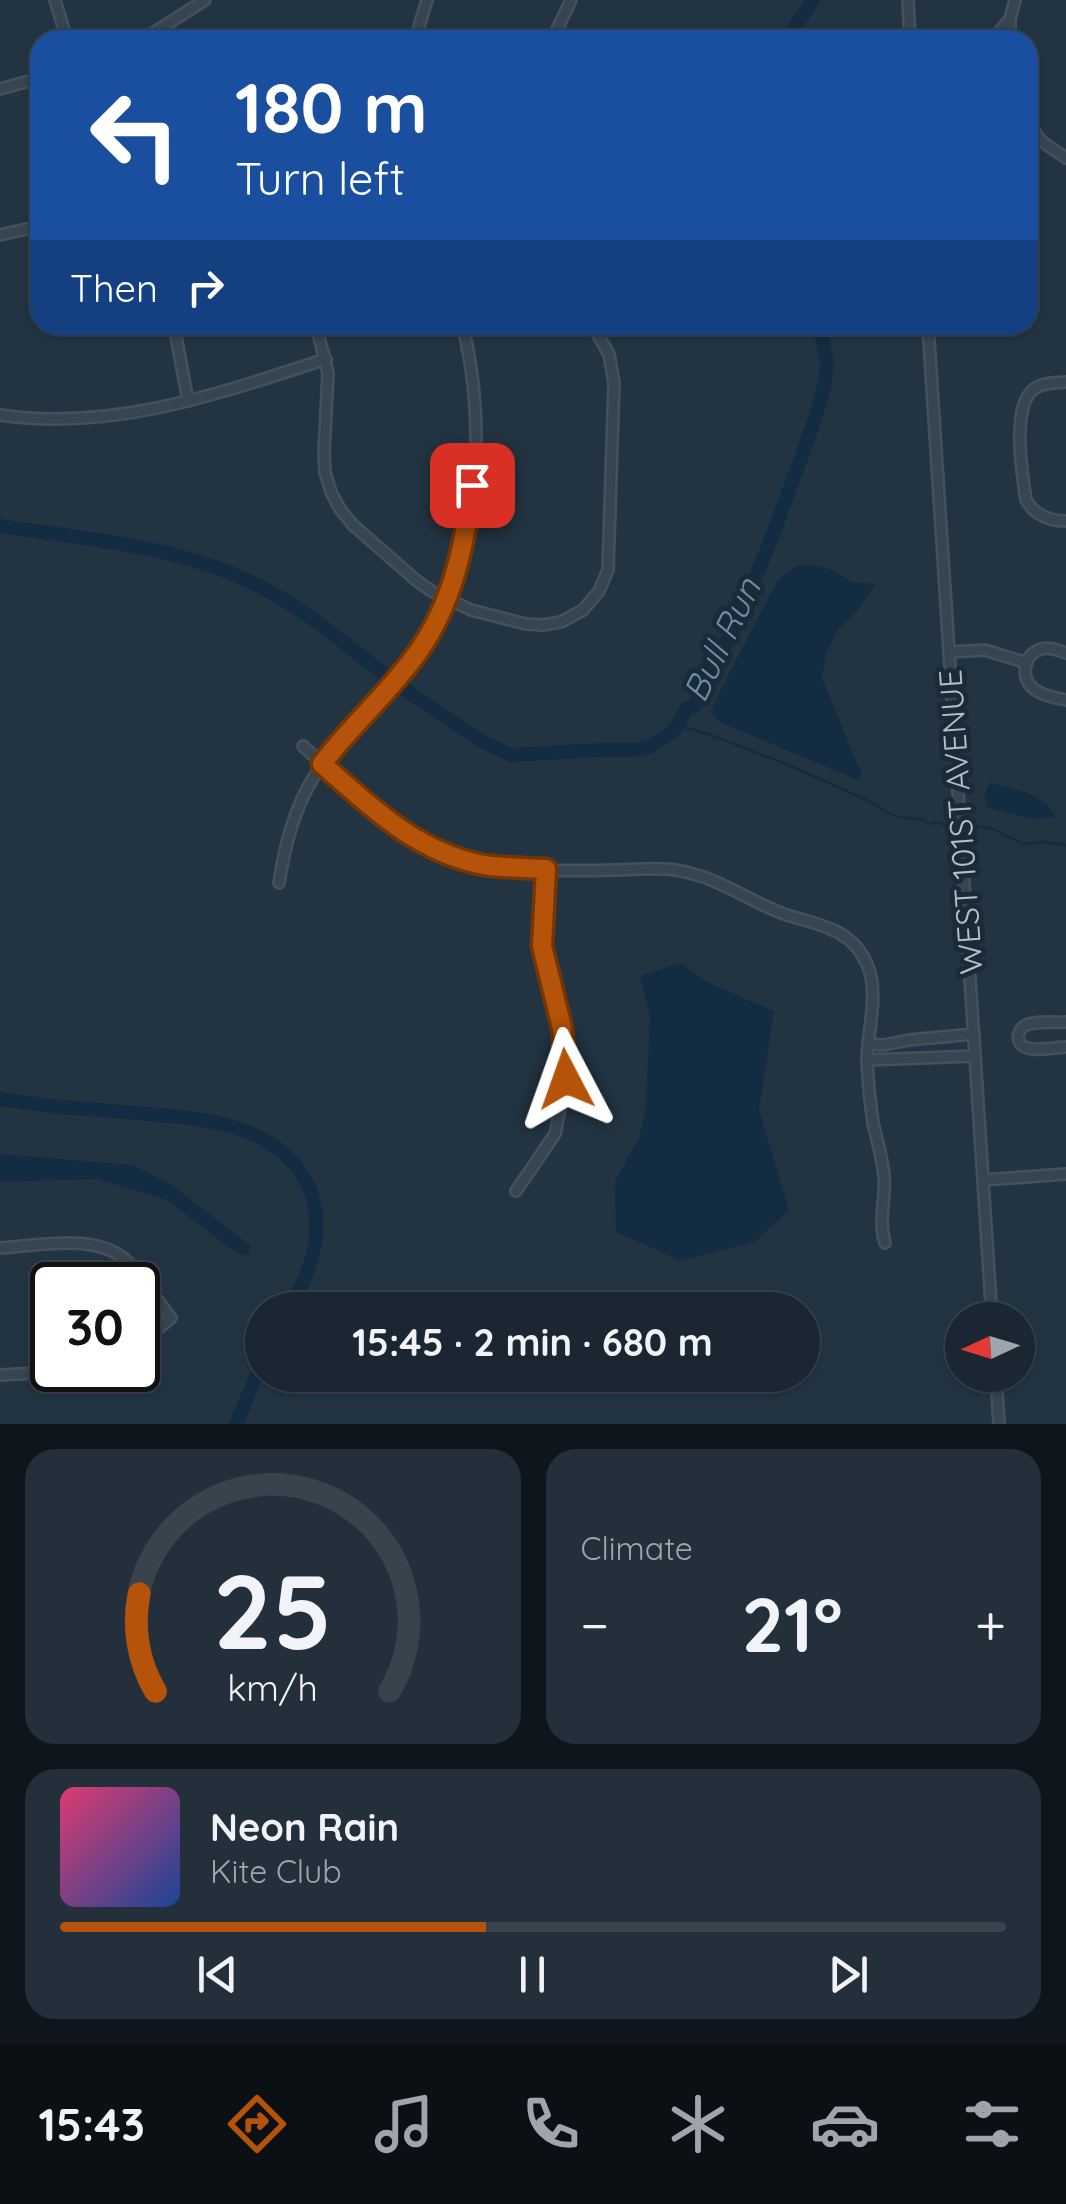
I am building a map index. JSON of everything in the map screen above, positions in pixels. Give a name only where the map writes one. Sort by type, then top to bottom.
[{"type":"street","points":[[55,0],[64,30]]},
{"type":"street","points":[[158,30],[205,0]]},
{"type":"street","points":[[418,30],[428,0]]},
{"type":"street","points":[[557,30],[571,0]]},
{"type":"street","points":[[908,0],[910,30]]},
{"type":"street","points":[[1010,30],[1016,0]]},
{"type":"street","points":[[1001,30],[1010,19]]},
{"type":"street","points":[[0,89],[30,81]]},
{"type":"street","points":[[1038,135],[1046,146],[1066,158]]},
{"type":"street","points":[[0,235],[30,228]]},
{"type":"street","points":[[176,335],[188,401]]},
{"type":"street","points":[[319,335],[329,381],[324,459],[337,504],[358,530],[416,581],[446,600],[482,614],[542,626],[578,614],[592,602],[602,586],[610,556],[614,382],[613,366],[599,335]]},
{"type":"street","points":[[278,883],[296,812],[322,764],[418,652],[454,580],[474,468],[473,385],[464,335]]},
{"type":"street","name":"WEST 101ST AVENUE","points":[[929,335],[991,1302]]},
{"type":"street","points":[[0,415],[88,419],[188,401],[326,360]]},
{"type":"street","points":[[1066,382],[1034,388],[1020,417],[1028,504],[1052,521],[1066,521]]},
{"type":"street","points":[[1066,653],[1042,649],[1031,655],[1026,678],[1035,690],[1066,700]]},
{"type":"street","points":[[950,652],[985,650],[1027,662]]},
{"type":"street","points":[[304,746],[393,825],[434,850],[489,866],[679,871],[716,880],[778,911],[835,929],[857,948],[869,970],[872,992],[868,1060],[872,1112],[884,1175],[880,1226],[885,1242]]},
{"type":"street","points":[[516,1192],[555,1134],[566,1079],[562,1028],[542,946],[546,869]]},
{"type":"street","points":[[1066,1022],[1026,1025],[1018,1038],[1027,1048],[1066,1046]]},
{"type":"street","points":[[868,1044],[974,1034]]},
{"type":"street","points":[[868,1060],[976,1056]]},
{"type":"street","points":[[984,1180],[1066,1174]]},
{"type":"street","points":[[0,1248],[82,1243],[107,1248],[127,1262]]},
{"type":"street","points":[[160,1304],[171,1318],[160,1327]]},
{"type":"street","points":[[0,1375],[30,1373]]},
{"type":"street","points":[[997,1392],[998,1424]]},
{"type":"water","points":[[796,566],[834,570],[852,583],[875,585],[838,630],[826,653],[822,678],[862,775],[858,780],[719,722],[712,713],[778,580]]},
{"type":"water","points":[[991,783],[1037,798],[1055,816],[1030,818],[988,808],[985,795]]},
{"type":"water","points":[[681,963],[707,982],[774,1011],[759,1110],[789,1210],[755,1242],[681,1261],[616,1232],[615,1181],[639,1138],[646,1106],[650,1015],[640,976]]},
{"type":"water","points":[[0,1154],[133,1165],[173,1186],[250,1245],[249,1256],[236,1253],[167,1200],[97,1179],[0,1182]]},
{"type":"waterway","name":"Bull Run","points":[[793,30],[813,0]]},
{"type":"waterway","name":"Bull Run","points":[[404,689],[483,742],[511,755],[635,750],[649,747],[671,733],[686,709],[694,706],[708,686],[712,669],[737,623],[774,532],[824,387],[827,362],[822,335]]},
{"type":"waterway","name":"Bull Run","points":[[0,526],[132,546],[229,572],[292,605],[384,674]]},
{"type":"waterway","points":[[678,725],[786,764],[894,816],[952,826]]},
{"type":"waterway","points":[[970,825],[993,829],[1023,844],[1066,845]]},
{"type":"waterway","name":"Bull Run","points":[[0,1099],[198,1119],[230,1126],[271,1144],[300,1172],[315,1208],[313,1253],[298,1292]]},
{"type":"waterway","name":"Bull Run","points":[[236,1424],[250,1392]]},
{"type":"route","points":[[472,485],[457,568],[438,618],[409,664],[322,764],[393,825],[434,850],[489,866],[546,869],[542,946],[562,1028],[566,1079]]}]
